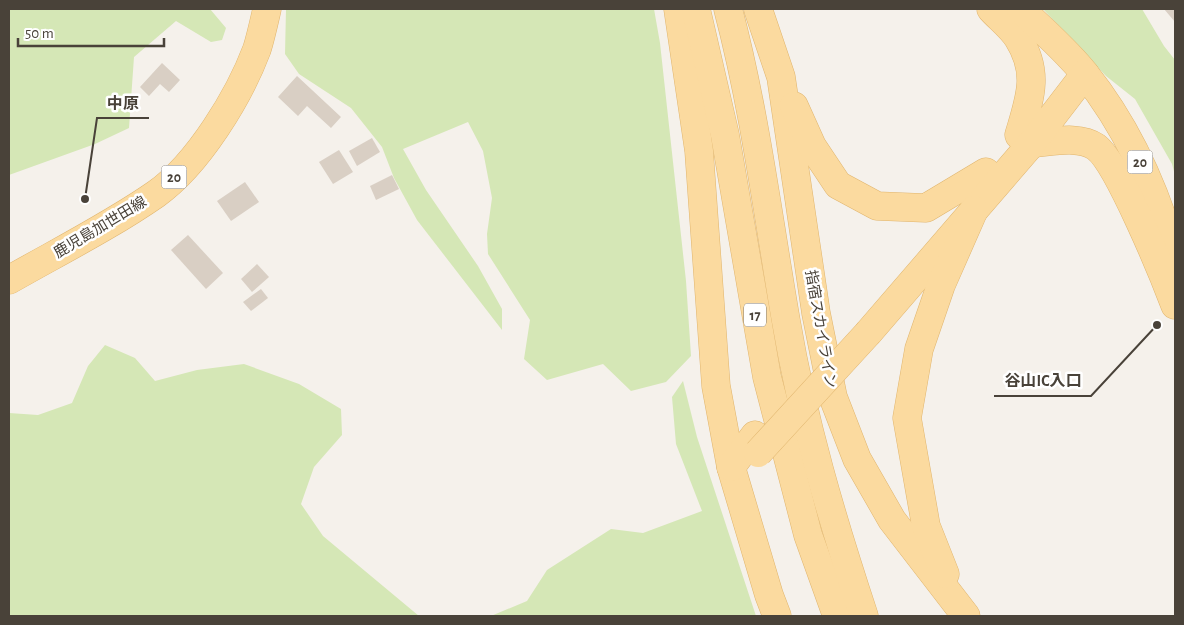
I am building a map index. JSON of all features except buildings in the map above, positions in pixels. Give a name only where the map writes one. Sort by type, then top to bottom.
[{"type":"main road","name":"鹿児島加世田線","points":[[9,280],[104,226],[157,193],[188,165],[204,146],[243,79],[257,49],[267,9]]},
{"type":"main road","points":[[678,9],[699,151],[716,386],[731,467],[769,595],[778,616]]},
{"type":"main road","name":"17","points":[[696,9],[724,135],[767,377],[808,535],[837,616]]},
{"type":"main road","name":"指宿スカイライン","points":[[728,9],[763,180],[787,330],[811,441],[826,498],[864,616]]},
{"type":"main road","name":"指宿スカイライン","points":[[758,9],[781,77],[816,313],[833,397],[857,459],[892,520],[961,609]]},
{"type":"main road","points":[[991,9],[1018,37],[1032,72],[1026,139]]},
{"type":"main road","name":"20","points":[[1021,9],[1085,74],[1116,119],[1147,175],[1164,216],[1175,259]]},
{"type":"main road","points":[[731,467],[756,444],[864,324],[974,210],[1026,139],[1085,74]]},
{"type":"main road","points":[[781,77],[812,146],[838,185],[877,206],[926,208],[986,172],[1026,139],[1075,141],[1096,147],[1111,167],[1161,268],[1175,305]]},
{"type":"main road","points":[[864,324],[986,172]]},
{"type":"main road","points":[[961,609],[926,526],[907,418],[919,349],[941,285],[974,210]]},
{"type":"green space","points":[[9,9],[210,9],[226,28],[222,40],[211,42],[176,21],[134,57],[129,128],[95,144],[9,175]]},
{"type":"green space","points":[[286,9],[654,9],[660,43],[686,281],[691,356],[666,382],[631,391],[603,364],[547,380],[524,359],[530,320],[488,254],[487,234],[492,198],[483,151],[468,122],[403,149],[426,190],[478,266],[502,309],[502,330],[417,220],[394,178],[382,147],[351,108],[299,74],[285,54]]},
{"type":"green space","points":[[1043,9],[1142,9],[1164,46],[1175,60],[1175,175],[1172,164],[1135,99],[1106,76]]},
{"type":"green space","points":[[105,345],[135,358],[155,381],[197,370],[244,364],[299,384],[341,409],[342,435],[314,467],[301,504],[323,536],[419,616],[9,616],[9,413],[38,415],[72,403],[88,366]]},
{"type":"green space","points":[[683,381],[697,437],[756,616],[491,616],[527,601],[547,570],[611,529],[643,533],[702,511],[676,444],[672,397]]},
{"type":"place","name":"中原","points":[[85,199]]},
{"type":"place","name":"谷山IC入口","points":[[1157,325]]}]
